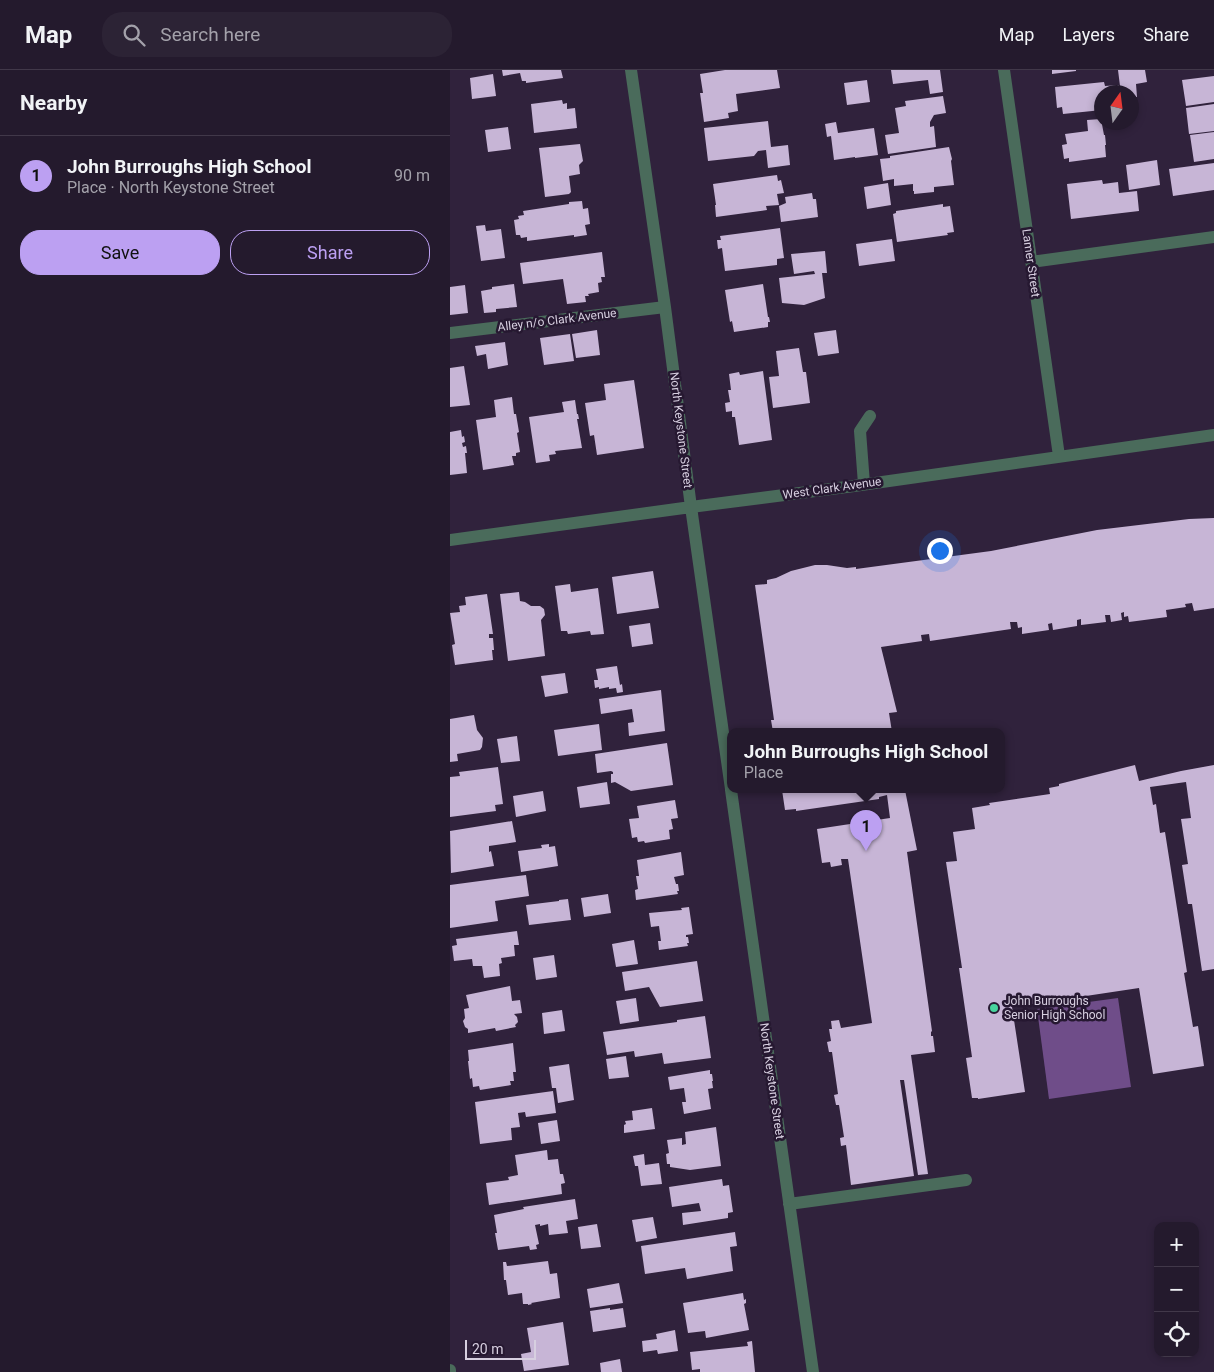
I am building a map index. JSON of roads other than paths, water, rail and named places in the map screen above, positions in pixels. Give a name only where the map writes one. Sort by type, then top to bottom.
[{"type":"street","name":"North Keystone Street","points":[[631,70],[727,761]]},
{"type":"street","name":"Lamer Street","points":[[1004,70],[1059,456]]},
{"type":"street","points":[[1031,262],[1214,237]]},
{"type":"street","name":"Alley n/o Clark Avenue","points":[[450,333],[665,307]]},
{"type":"street","points":[[864,484],[860,431],[870,416]]},
{"type":"street","name":"West Clark Avenue","points":[[450,540],[1214,435]]},
{"type":"street","name":"North Keystone Street","points":[[732,793],[813,1372]]},
{"type":"street","points":[[789,1204],[966,1180]]},
{"type":"place","name":"John Burroughs High School","points":[[866,851]]},
{"type":"place","name":"John Burroughs Senior High School","points":[[994,1008]]}]
